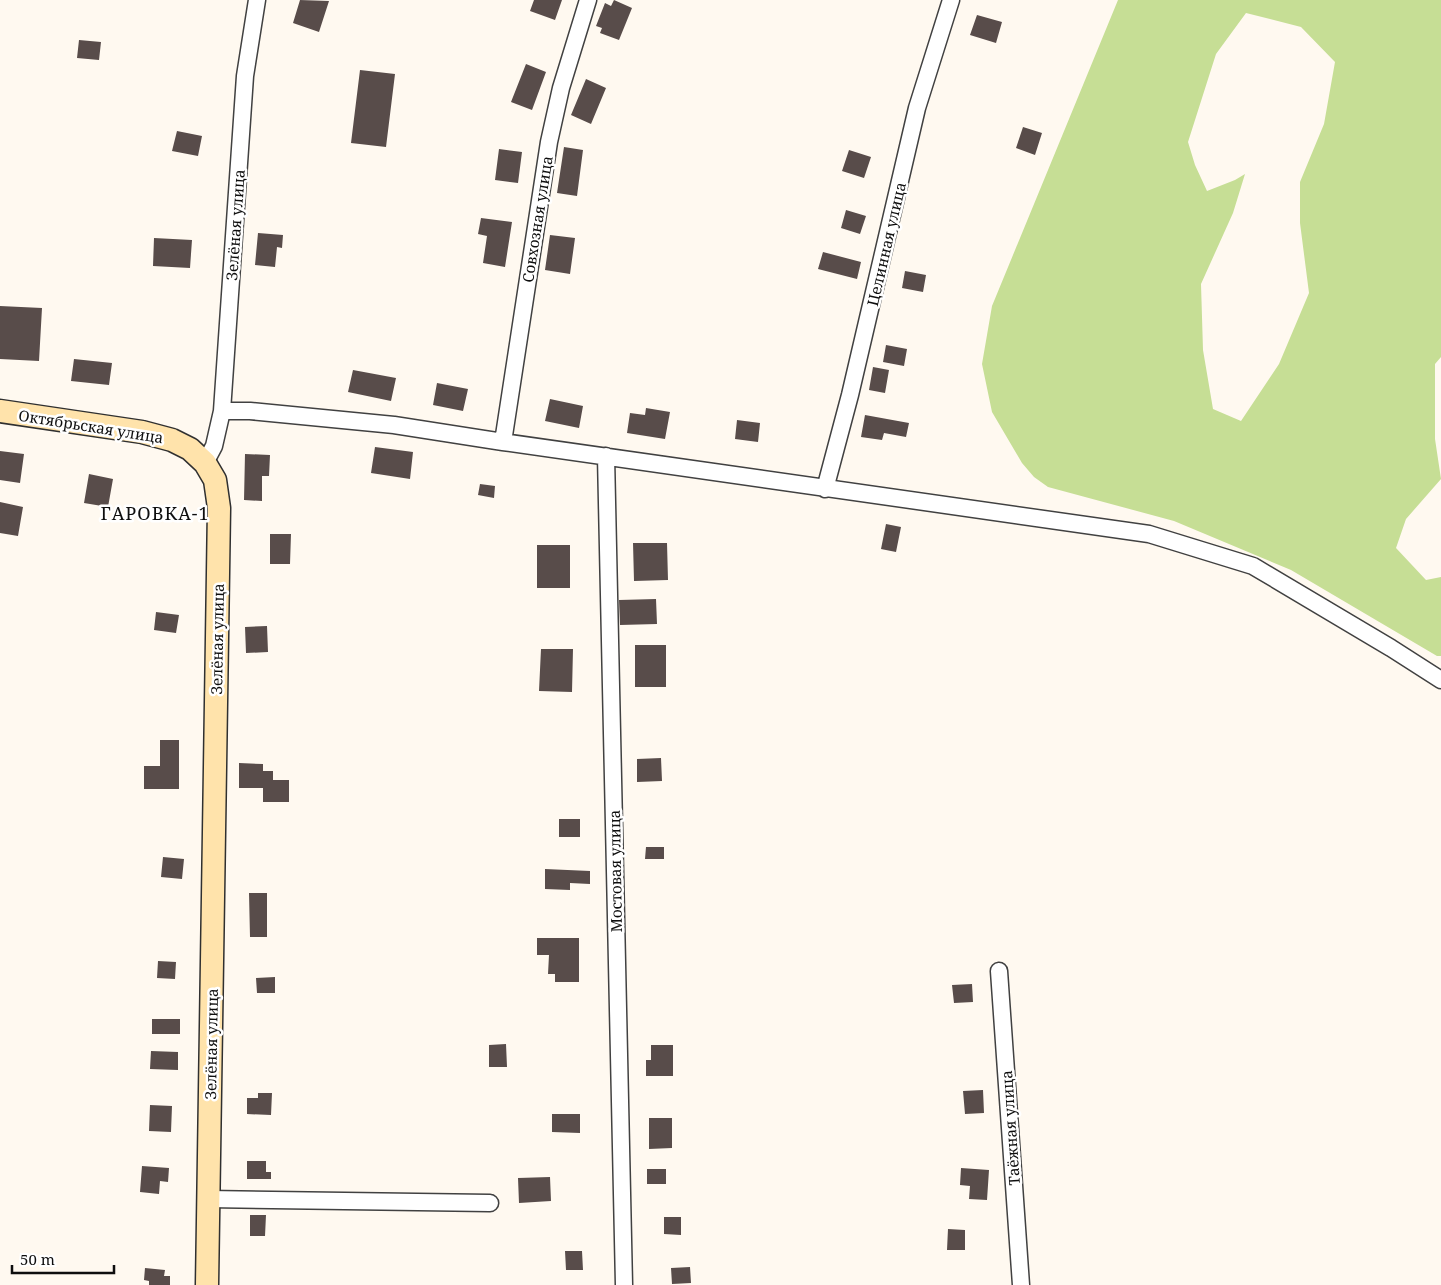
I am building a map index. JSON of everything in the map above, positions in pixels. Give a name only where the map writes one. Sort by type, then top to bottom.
[{"type":"main road","name":"Октябрьская улица","points":[[0,411],[150,434],[172,440],[190,450],[205,463]]},
{"type":"main road","name":"Зелёная улица","points":[[205,463],[215,480],[219,508],[207,1285]]},
{"type":"street","name":"Зелёная улица","points":[[205,463],[214,446],[222,411],[245,76],[256,0]]},
{"type":"street","name":"Совхозная улица","points":[[504,442],[549,142],[561,88],[588,0]]},
{"type":"street","name":"Целинная улица","points":[[825,488],[850,394],[917,108],[951,0]]},
{"type":"street","points":[[222,411],[250,411],[385,424],[1149,534],[1252,566],[1391,648],[1441,680]]},
{"type":"street","name":"Мостовая улица","points":[[606,456],[624,1285]]},
{"type":"street","name":"Таёжная улица","points":[[999,971],[1022,1285]]},
{"type":"street","points":[[208,1199],[490,1203]]},
{"type":"green space","points":[[1118,0],[1441,0],[1441,357],[1435,364],[1435,439],[1441,479],[1406,519],[1396,548],[1426,580],[1441,577],[1441,656],[1437,656],[1291,570],[1174,521],[1048,487],[1034,477],[1022,463],[992,412],[982,364],[992,306]],"holes":[[[1246,13],[1301,27],[1335,62],[1324,124],[1300,182],[1300,223],[1309,293],[1279,364],[1241,421],[1213,409],[1203,350],[1201,284],[1233,213],[1245,174],[1207,191],[1195,165],[1188,142],[1216,54]]]},
{"type":"building","points":[[300,0],[329,1],[319,32],[293,23]]},
{"type":"building","points":[[534,0],[562,0],[555,20],[530,11]]},
{"type":"building","points":[[614,0],[632,8],[619,40],[600,33],[602,28],[596,26],[605,3],[611,6]]},
{"type":"building","points":[[977,15],[1002,22],[996,43],[970,35]]},
{"type":"building","points":[[79,40],[101,42],[99,60],[77,58]]},
{"type":"building","points":[[526,64],[546,72],[532,110],[511,102]]},
{"type":"building","points":[[360,70],[395,74],[386,147],[351,143]]},
{"type":"building","points":[[586,79],[606,88],[591,124],[571,115]]},
{"type":"building","points":[[1023,127],[1042,133],[1035,155],[1016,148]]},
{"type":"building","points":[[177,131],[202,136],[198,156],[172,151]]},
{"type":"building","points":[[564,147],[583,150],[577,196],[557,193]]},
{"type":"building","points":[[499,149],[522,152],[518,183],[495,180]]},
{"type":"building","points":[[849,150],[871,157],[864,178],[842,171]]},
{"type":"building","points":[[846,210],[866,216],[860,234],[841,228]]},
{"type":"building","points":[[481,218],[512,222],[505,267],[483,263],[487,236],[478,234]]},
{"type":"building","points":[[258,233],[283,235],[282,248],[277,247],[275,267],[255,265]]},
{"type":"building","points":[[550,235],[575,238],[570,274],[545,270]]},
{"type":"building","points":[[154,238],[192,240],[190,268],[153,266]]},
{"type":"building","points":[[823,252],[861,262],[857,279],[818,269]]},
{"type":"building","points":[[905,271],[926,275],[923,292],[902,288]]},
{"type":"building","points":[[0,306],[42,308],[39,361],[0,359]]},
{"type":"building","points":[[886,345],[907,349],[904,366],[883,362]]},
{"type":"building","points":[[74,359],[112,363],[109,385],[71,381]]},
{"type":"building","points":[[873,367],[889,370],[885,393],[869,390]]},
{"type":"building","points":[[353,370],[396,378],[391,401],[348,392]]},
{"type":"building","points":[[437,383],[468,389],[463,411],[433,405]]},
{"type":"building","points":[[550,399],[583,406],[579,428],[545,421]]},
{"type":"building","points":[[646,408],[670,412],[665,439],[627,433],[630,413],[645,415]]},
{"type":"building","points":[[865,415],[909,423],[906,437],[884,433],[882,440],[861,437]]},
{"type":"building","points":[[737,420],[760,423],[758,442],[735,439]]},
{"type":"building","points":[[375,447],[413,452],[410,479],[371,473]]},
{"type":"building","points":[[0,451],[24,454],[20,483],[0,480]]},
{"type":"building","points":[[245,454],[270,455],[269,476],[262,476],[262,501],[244,500]]},
{"type":"building","points":[[89,474],[113,479],[108,507],[84,503]]},
{"type":"building","points":[[480,484],[495,486],[494,498],[478,495]]},
{"type":"building","points":[[0,502],[23,507],[18,536],[0,533]]},
{"type":"building","points":[[886,524],[901,527],[896,552],[881,549]]},
{"type":"building","points":[[270,534],[291,534],[290,564],[270,564]]},
{"type":"building","points":[[633,543],[667,543],[668,580],[634,581]]},
{"type":"building","points":[[537,545],[570,545],[570,588],[537,588]]},
{"type":"building","points":[[656,599],[657,624],[620,625],[619,600]]},
{"type":"building","points":[[156,612],[179,615],[176,633],[154,630]]},
{"type":"building","points":[[267,626],[268,652],[246,653],[245,627]]},
{"type":"building","points":[[635,645],[666,645],[666,687],[635,687]]},
{"type":"building","points":[[541,649],[573,649],[572,692],[539,691]]},
{"type":"building","points":[[160,740],[179,740],[179,789],[144,789],[144,766],[160,766]]},
{"type":"building","points":[[661,758],[662,781],[637,782],[637,759]]},
{"type":"building","points":[[239,763],[263,764],[263,771],[273,771],[273,780],[289,780],[289,802],[263,802],[263,788],[239,788]]},
{"type":"building","points":[[559,819],[580,819],[580,837],[559,837]]},
{"type":"building","points":[[646,847],[664,847],[664,859],[645,859]]},
{"type":"building","points":[[163,857],[184,859],[182,879],[161,877]]},
{"type":"building","points":[[545,869],[590,871],[590,884],[570,883],[570,890],[545,889]]},
{"type":"building","points":[[249,893],[267,893],[267,937],[250,937]]},
{"type":"building","points":[[537,938],[579,938],[579,982],[555,982],[555,974],[548,974],[549,955],[537,955]]},
{"type":"building","points":[[158,961],[176,962],[175,979],[157,978]]},
{"type":"building","points":[[275,977],[275,993],[257,993],[256,978]]},
{"type":"building","points":[[972,984],[973,1002],[954,1003],[952,985]]},
{"type":"building","points":[[152,1019],[180,1019],[180,1034],[152,1034]]},
{"type":"building","points":[[506,1044],[507,1067],[489,1067],[489,1045]]},
{"type":"building","points":[[651,1045],[673,1045],[673,1076],[646,1076],[646,1060],[651,1060]]},
{"type":"building","points":[[151,1051],[178,1052],[178,1070],[150,1069]]},
{"type":"building","points":[[983,1090],[984,1113],[965,1114],[963,1091]]},
{"type":"building","points":[[258,1093],[272,1093],[271,1115],[247,1114],[247,1098],[258,1098]]},
{"type":"building","points":[[150,1105],[172,1106],[171,1132],[149,1131]]},
{"type":"building","points":[[552,1114],[580,1114],[580,1133],[552,1132]]},
{"type":"building","points":[[649,1118],[672,1118],[672,1148],[649,1149]]},
{"type":"building","points":[[247,1161],[266,1161],[266,1172],[271,1172],[271,1179],[247,1179]]},
{"type":"building","points":[[142,1166],[169,1168],[168,1182],[160,1181],[159,1194],[140,1192]]},
{"type":"building","points":[[961,1168],[989,1170],[987,1200],[969,1199],[970,1186],[960,1185]]},
{"type":"building","points":[[647,1169],[666,1169],[666,1184],[647,1184]]},
{"type":"building","points":[[550,1177],[551,1201],[519,1203],[518,1178]]},
{"type":"building","points":[[250,1215],[266,1215],[265,1236],[250,1236]]},
{"type":"building","points":[[664,1217],[681,1217],[681,1235],[664,1234]]},
{"type":"building","points":[[948,1229],[965,1230],[965,1250],[947,1250]]},
{"type":"building","points":[[565,1251],[582,1251],[583,1270],[566,1270]]},
{"type":"building","points":[[690,1267],[691,1283],[672,1284],[671,1268]]},
{"type":"building","points":[[145,1268],[165,1270],[164,1276],[170,1276],[170,1285],[149,1285],[149,1281],[144,1280]]},
{"type":"district","name":"ГАРОВКА-1","points":[[155,513]]}]
